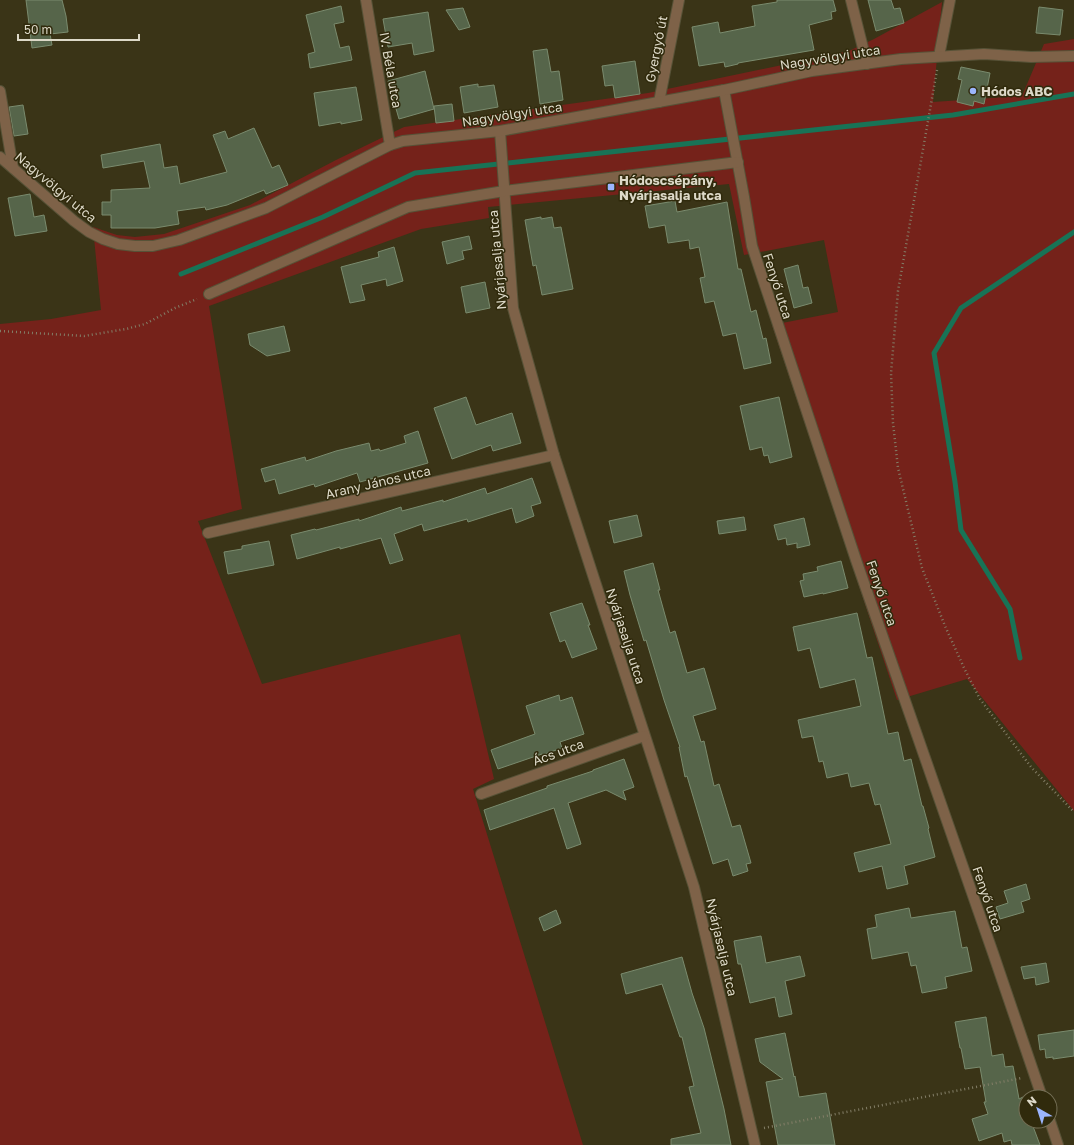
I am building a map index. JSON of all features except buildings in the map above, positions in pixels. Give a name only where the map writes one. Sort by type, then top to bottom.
[{"type":"street","name":"IV. Béla utca","points":[[366,0],[390,145]]},
{"type":"street","name":"Gyergyó út","points":[[659,102],[679,0]]},
{"type":"street","points":[[851,0],[867,64]]},
{"type":"street","points":[[939,56],[950,0]]},
{"type":"street","name":"Nagyvölgyi utca","points":[[0,157],[74,221],[89,232],[118,244],[153,246],[179,240],[266,208],[402,140],[500,131],[724,90],[812,71],[901,59],[984,54],[1031,57],[1074,56]]},
{"type":"street","name":"Fenyő utca","points":[[724,90],[752,246],[856,560],[994,953],[1039,1089]]},
{"type":"street","points":[[0,91],[13,168]]},
{"type":"street","name":"Nyárjasalja utca","points":[[500,131],[513,308],[554,455],[694,887],[755,1145]]},
{"type":"street","points":[[209,294],[408,207],[504,191],[738,162]]},
{"type":"street","name":"Arany János utca","points":[[208,534],[554,455]]},
{"type":"street","name":"Ács utca","points":[[481,794],[644,736]]},
{"type":"street","points":[[1053,1129],[1058,1145]]},
{"type":"path","points":[[939,56],[898,291],[891,373],[893,422],[898,468],[922,568],[945,626],[965,670],[980,699],[1031,767],[1074,812]]},
{"type":"path","points":[[0,331],[84,336],[126,330],[145,324],[175,308],[209,294]]},
{"type":"path","points":[[752,1131],[1034,1075]]},
{"type":"shaded area","points":[[942,2],[933,102],[1022,96],[1044,44],[1074,39],[1074,811],[967,679],[897,700],[772,325],[838,312],[824,240],[744,255],[729,184],[488,207],[489,218],[421,229],[209,306],[242,509],[198,521],[262,684],[460,634],[494,779],[473,789],[583,1145],[0,1145],[0,324],[51,319],[101,310],[93,227],[117,235],[135,237],[164,234],[250,205],[336,160],[404,127],[648,93],[849,51]]},
{"type":"waterway","points":[[181,274],[323,217],[415,173],[953,115],[1074,94]]},
{"type":"waterway","points":[[1020,658],[1010,609],[961,530],[955,482],[934,353],[961,308],[1074,232]]},
{"type":"place","name":"Hódos ABC","points":[[973,91]]},
{"type":"place","name":"Hódoscsépány, Nyárjasalja utca","points":[[611,187]]}]
